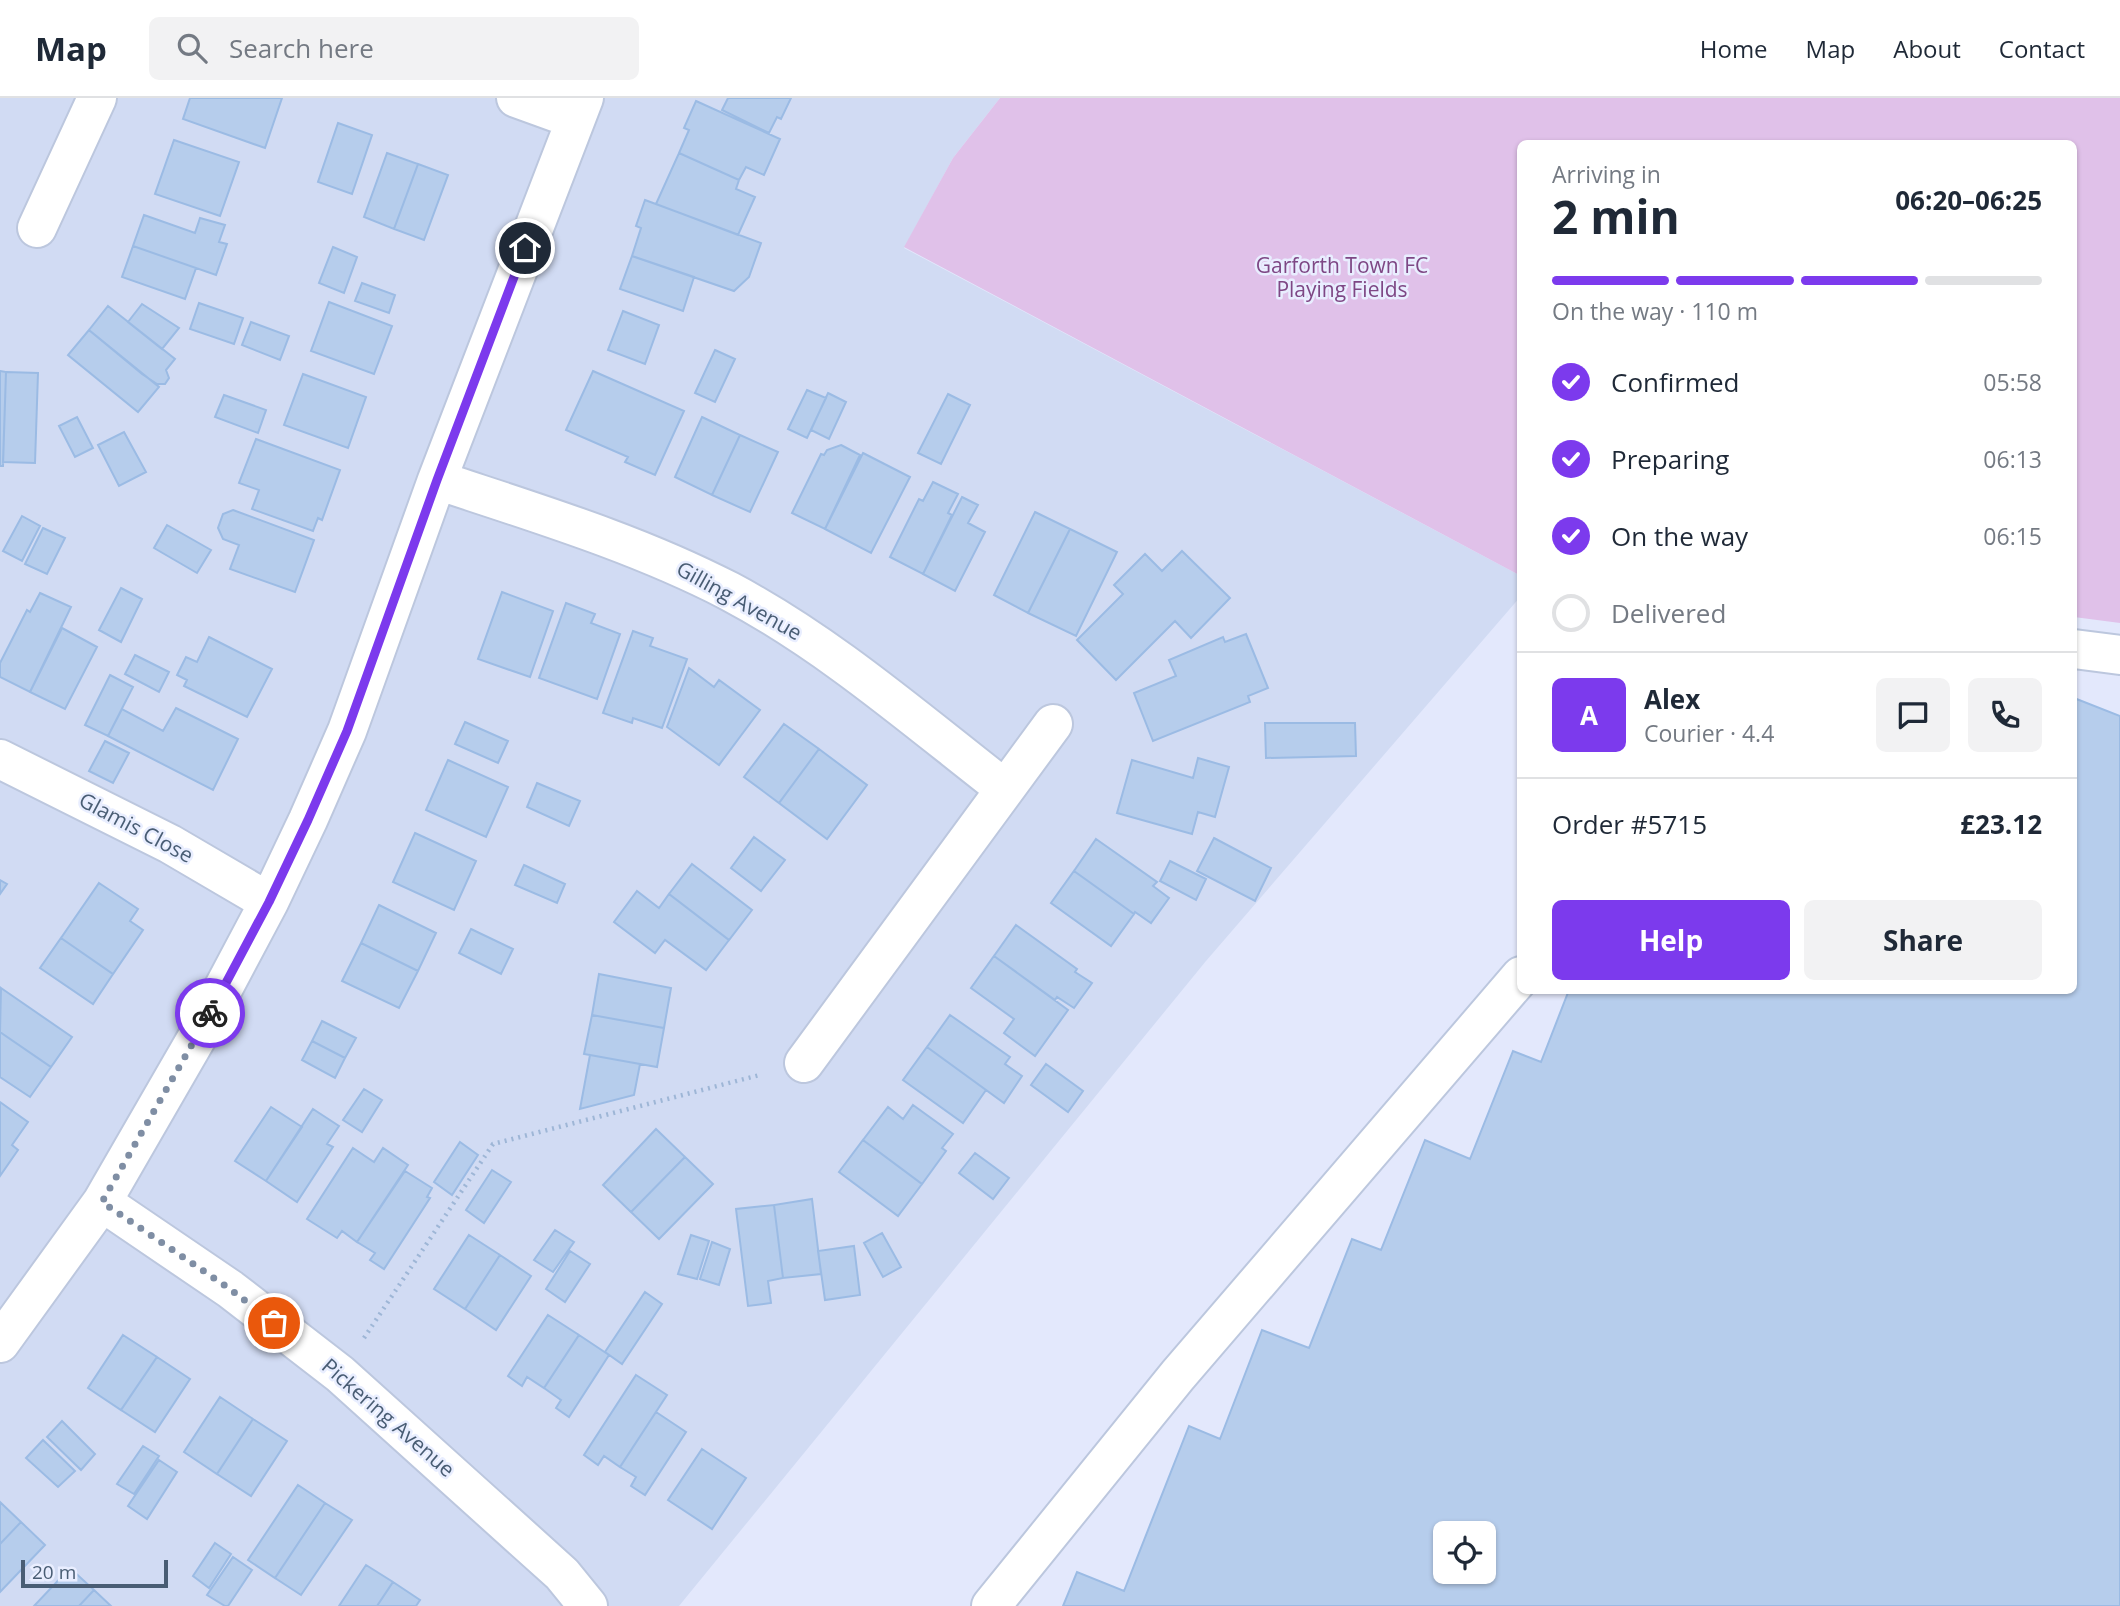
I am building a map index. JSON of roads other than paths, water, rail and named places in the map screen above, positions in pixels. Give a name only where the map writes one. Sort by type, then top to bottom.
[{"type":"street","points":[[37,228],[97,98]]},
{"type":"street","points":[[0,1343],[102,1202],[199,1034],[269,902],[347,731],[437,480],[579,109],[516,98]]},
{"type":"street","name":"Gilling Avenue","points":[[437,480],[617,541],[730,592],[835,658],[1004,789]]},
{"type":"street","points":[[2077,649],[2120,654]]},
{"type":"street","points":[[804,1063],[1052,724]]},
{"type":"street","name":"Glamis Close","points":[[0,759],[170,844],[269,902]]},
{"type":"street","points":[[991,1606],[1178,1375],[1517,981]]},
{"type":"street","name":"Pickering Avenue","points":[[102,1202],[230,1289],[340,1374],[562,1574],[589,1606]]},
{"type":"park label","name":"Garforth Town FC Playing Fields","points":[[1342,278]]}]
